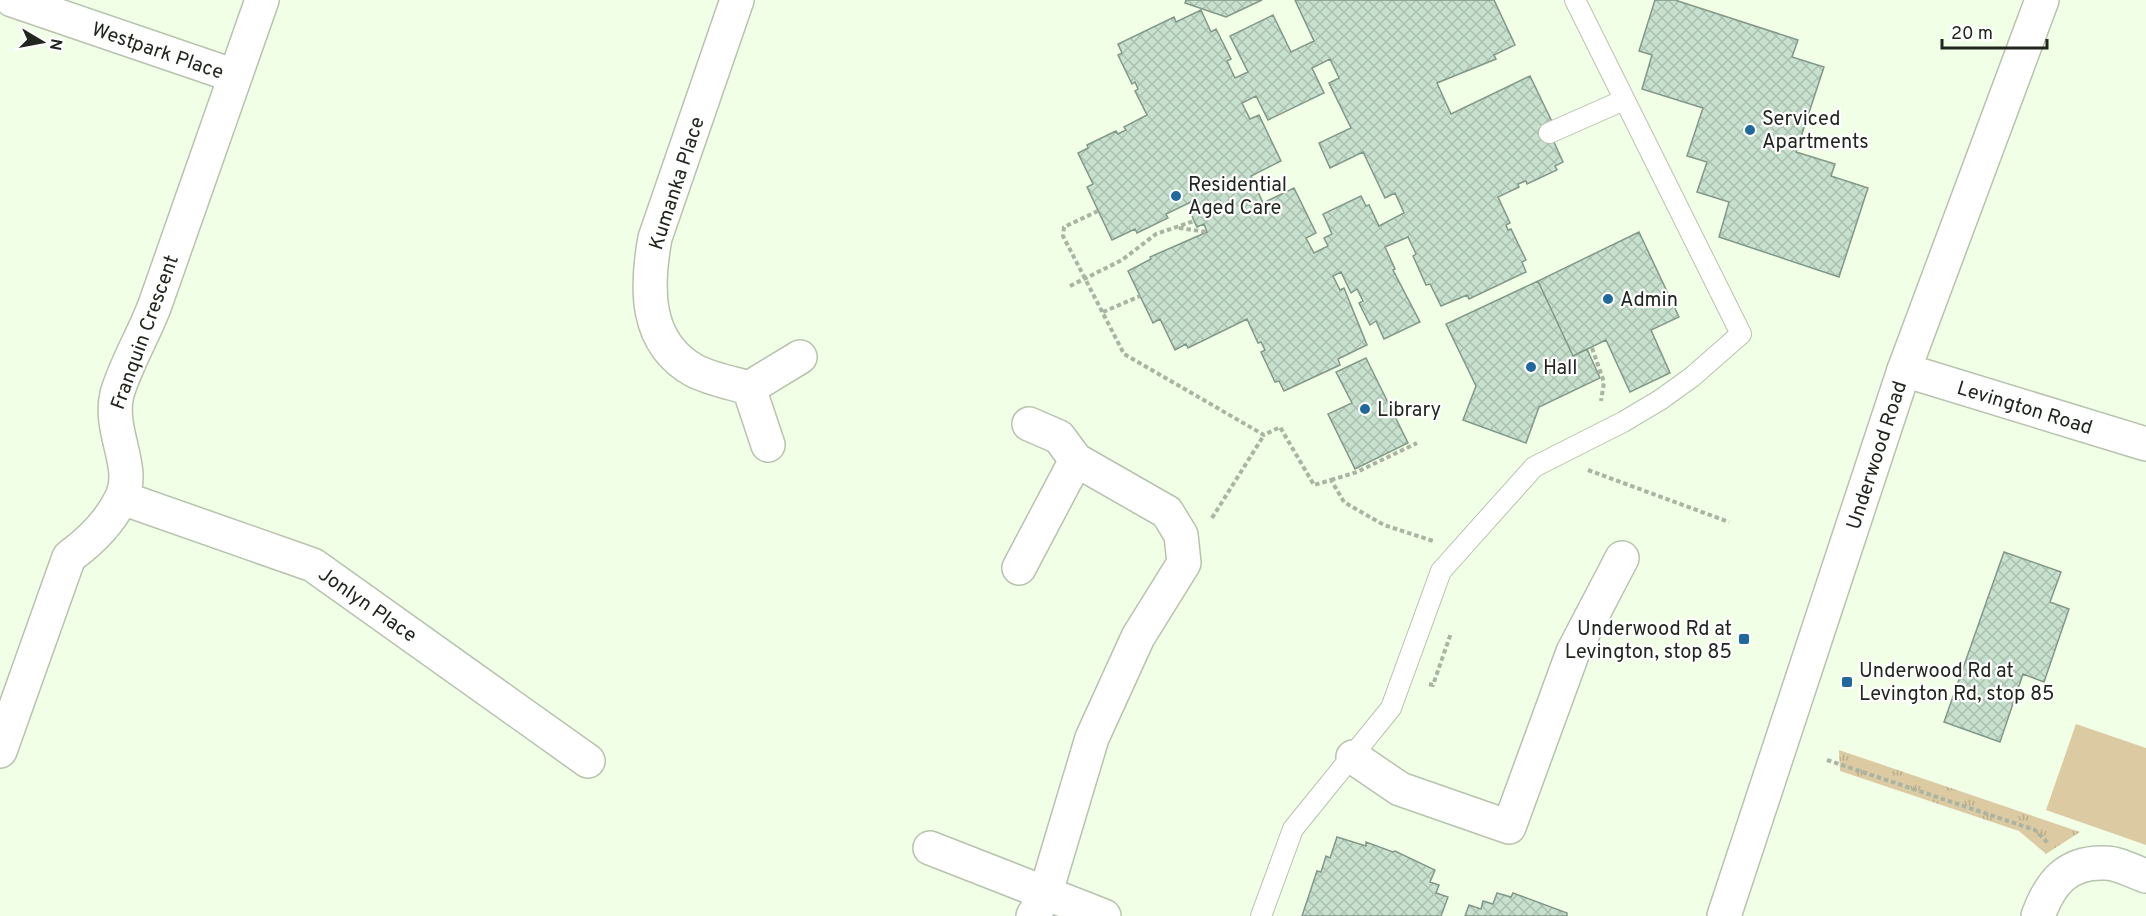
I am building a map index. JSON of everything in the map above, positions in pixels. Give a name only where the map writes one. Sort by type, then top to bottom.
[{"type":"street","name":"Westpark Place","points":[[12,0],[235,76]]},
{"type":"street","name":"Franquin Crescent","points":[[0,751],[69,558],[100,531],[122,498],[125,488],[124,459],[113,417],[118,393],[150,319],[262,0]]},
{"type":"street","name":"Kumanka Place","points":[[737,0],[655,238],[649,272],[650,313],[669,350],[695,371],[749,388]]},
{"type":"street","name":"Underwood Road","points":[[1724,916],[1904,370],[2042,0]]},
{"type":"street","points":[[768,445],[749,388],[800,357]]},
{"type":"street","name":"Levington Road","points":[[1904,370],[2146,444]]},
{"type":"street","points":[[1029,424],[1059,437],[1076,460],[1167,512],[1179,531],[1184,563],[1138,637],[1092,738],[1039,906]]},
{"type":"street","points":[[1019,568],[1076,460]]},
{"type":"street","name":"Jonlyn Place","points":[[122,498],[313,565],[588,761]]},
{"type":"street","points":[[1353,758],[1401,789],[1509,827],[1573,651],[1622,558]]},
{"type":"street","points":[[930,848],[1039,906],[1104,916]]},
{"type":"street","points":[[2038,916],[2047,891],[2072,868],[2107,862],[2146,876]]},
{"type":"lane","points":[[1262,916],[1293,830],[1353,758],[1390,708],[1441,571],[1534,467],[1623,422],[1660,400],[1741,334],[1575,0]]},
{"type":"lane","points":[[1550,133],[1624,100]]},
{"type":"path","points":[[1098,211],[1064,227],[1063,236],[1124,354],[1264,435]]},
{"type":"path","points":[[1070,286],[1122,260],[1156,234],[1179,228],[1194,220]]},
{"type":"path","points":[[1179,228],[1208,232]]},
{"type":"path","points":[[1102,312],[1140,296]]},
{"type":"path","points":[[1592,348],[1604,382],[1599,407]]},
{"type":"path","points":[[1179,531],[1209,524],[1264,435],[1280,427],[1314,485],[1357,472],[1416,443]]},
{"type":"path","points":[[1582,468],[1730,522]]},
{"type":"path","points":[[1331,480],[1344,502],[1384,525],[1437,542]]},
{"type":"path","points":[[1827,760],[2035,830],[2072,868]]},
{"type":"green space","points":[[2076,724],[2146,748],[2146,845],[2046,810]]},
{"type":"green space","points":[[1839,750],[2080,832],[2046,854],[2019,831],[1840,771]]},
{"type":"building","points":[[1186,0],[1262,0],[1226,17],[1185,3]]},
{"type":"building","name":"Residential Aged Care","points":[[1295,0],[1494,0],[1515,45],[1494,55],[1496,59],[1437,83],[1451,114],[1530,76],[1554,126],[1548,129],[1563,162],[1555,166],[1557,170],[1527,184],[1526,181],[1518,184],[1519,187],[1498,197],[1510,223],[1506,225],[1508,230],[1511,229],[1526,260],[1522,262],[1526,272],[1469,299],[1467,295],[1441,306],[1430,284],[1426,285],[1413,256],[1416,254],[1408,237],[1385,247],[1395,269],[1393,270],[1420,322],[1384,339],[1376,321],[1370,325],[1359,303],[1363,301],[1357,289],[1351,293],[1341,272],[1333,276],[1340,290],[1344,288],[1367,345],[1338,359],[1340,365],[1284,391],[1279,381],[1275,382],[1261,352],[1265,350],[1261,342],[1258,343],[1247,319],[1188,348],[1186,344],[1175,350],[1160,319],[1153,323],[1128,271],[1151,259],[1150,257],[1207,232],[1204,224],[1197,227],[1194,221],[1191,213],[1197,209],[1193,201],[1166,214],[1168,218],[1137,233],[1135,229],[1112,240],[1087,187],[1093,184],[1078,153],[1088,148],[1087,145],[1116,131],[1118,134],[1126,130],[1124,127],[1147,115],[1135,91],[1138,89],[1135,82],[1132,84],[1118,55],[1122,53],[1118,44],[1174,17],[1176,22],[1201,10],[1211,32],[1216,29],[1231,59],[1227,61],[1235,78],[1248,72],[1230,36],[1273,15],[1291,52],[1314,41]],"holes":[[[1330,59],[1339,78],[1329,83],[1351,128],[1319,143],[1330,168],[1363,152],[1385,198],[1395,193],[1404,213],[1379,226],[1369,205],[1366,206],[1361,196],[1323,214],[1332,234],[1324,238],[1328,246],[1314,253],[1306,238],[1316,233],[1294,188],[1263,203],[1251,176],[1281,161],[1259,115],[1250,119],[1242,103],[1256,96],[1268,120],[1324,93],[1312,68]]]},
{"type":"building","name":"Serviced Apartments","points":[[1655,0],[1675,0],[1798,40],[1792,57],[1824,67],[1796,152],[1835,164],[1831,176],[1868,188],[1839,277],[1719,237],[1729,202],[1697,192],[1707,162],[1687,156],[1703,108],[1642,89],[1652,55],[1639,51]]},
{"type":"building","name":"Admin","points":[[1639,232],[1679,317],[1651,330],[1670,373],[1630,392],[1606,340],[1573,356],[1538,281]]},
{"type":"building","name":"Hall","points":[[1538,281],[1573,356],[1587,349],[1600,378],[1539,407],[1526,443],[1463,420],[1476,386],[1446,324]]},
{"type":"building","name":"Library","points":[[1366,358],[1408,443],[1355,469],[1328,414],[1352,403],[1336,372]]},
{"type":"building","points":[[2004,552],[2061,572],[2050,602],[2069,609],[2044,682],[2023,674],[2000,742],[1944,722]]},
{"type":"building","points":[[1337,837],[1366,846],[1366,842],[1395,851],[1435,870],[1430,882],[1439,885],[1436,893],[1448,897],[1441,916],[1302,916],[1317,871],[1321,872],[1326,856],[1330,858]]},
{"type":"building","points":[[1497,893],[1511,897],[1513,893],[1567,913],[1567,916],[1465,916],[1469,905],[1481,909],[1483,901],[1493,904]]},
{"type":"place","name":"Serviced Apartments","points":[[1750,130]]},
{"type":"place","name":"Residential Aged Care","points":[[1176,196]]},
{"type":"place","name":"Admin","points":[[1608,299]]},
{"type":"place","name":"Hall","points":[[1531,367]]},
{"type":"place","name":"Library","points":[[1365,409]]},
{"type":"place","name":"Underwood Rd at Levington, stop 85","points":[[1744,639]]},
{"type":"place","name":"Underwood Rd at Levington Rd, stop 85","points":[[1847,682]]}]
